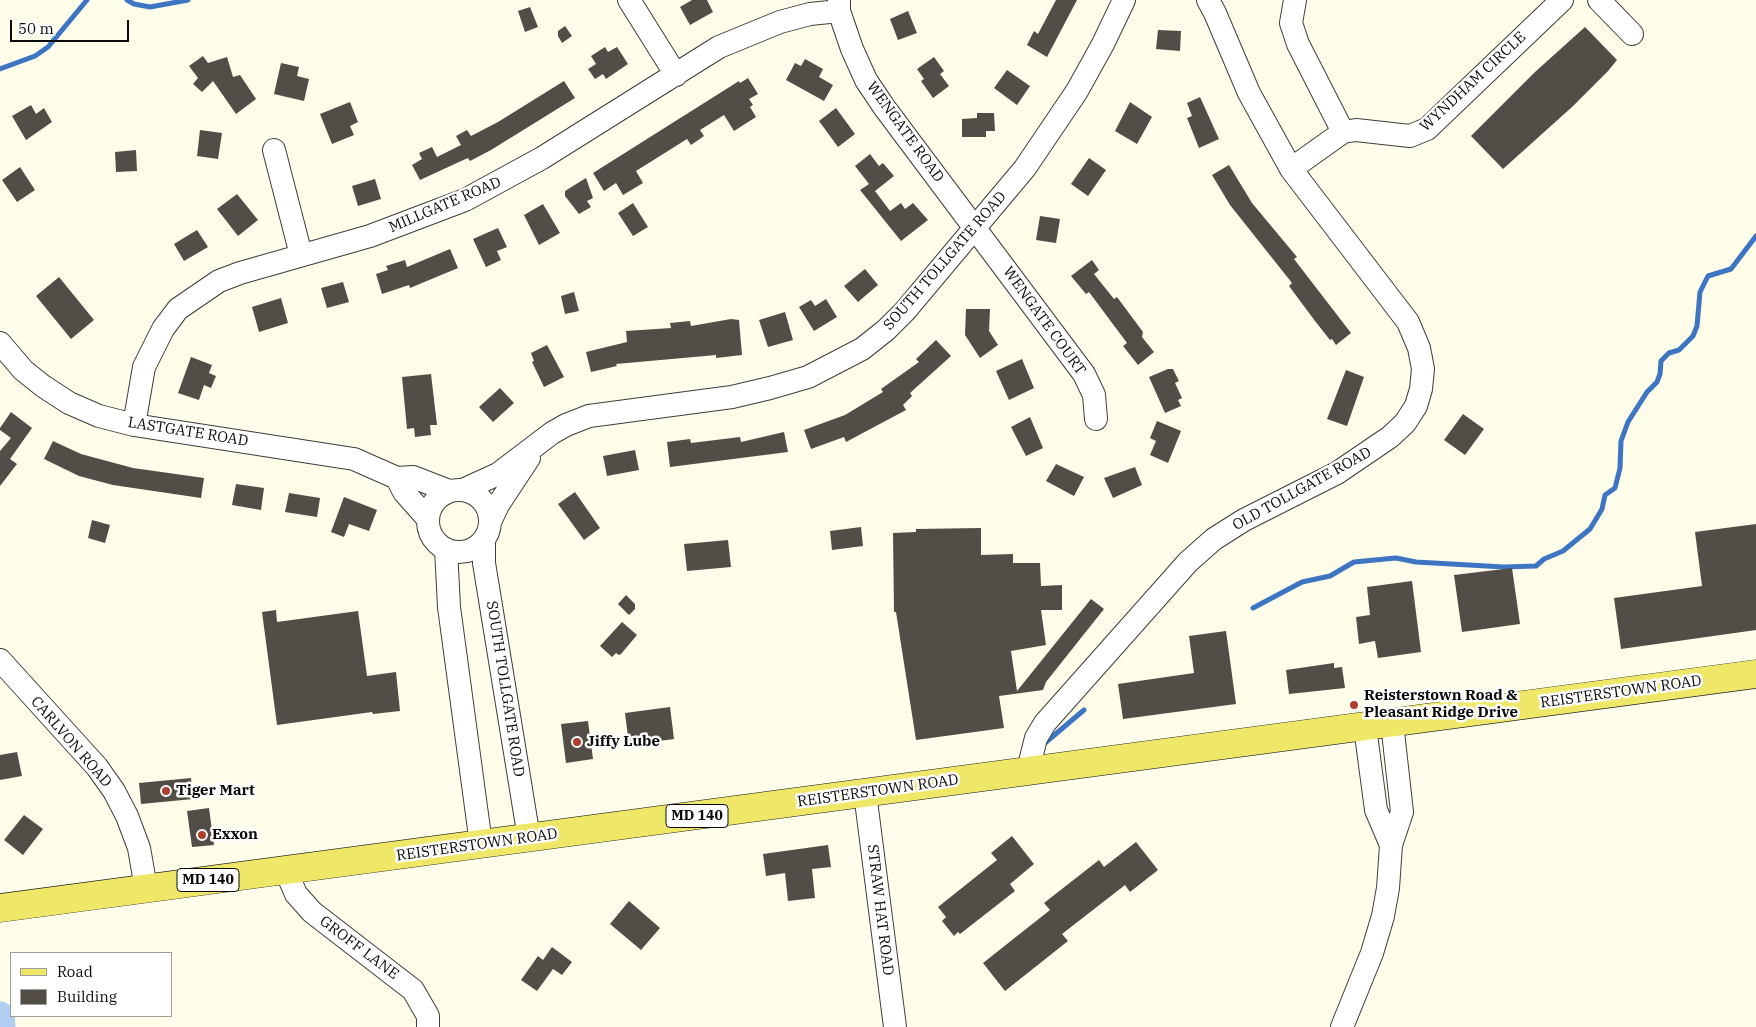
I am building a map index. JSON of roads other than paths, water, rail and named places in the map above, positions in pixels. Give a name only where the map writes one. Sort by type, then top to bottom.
[{"type":"main road","name":"REISTERSTOWN ROAD","points":[[6,907],[1756,674]]},
{"type":"street","points":[[629,0],[676,75]]},
{"type":"street","name":"SOUTH TOLLGATE ROAD","points":[[457,490],[498,474],[566,425],[589,416],[732,397],[808,377],[837,363],[886,330],[976,228],[1025,168],[1050,132],[1103,44],[1124,0]]},
{"type":"street","name":"OLD TOLLGATE ROAD","points":[[1028,770],[1036,738],[1045,723],[1188,562],[1214,539],[1244,520],[1337,473],[1369,452],[1405,423],[1416,406],[1421,389],[1423,369],[1419,348],[1408,322],[1291,169],[1249,93],[1208,0]]},
{"type":"street","points":[[1291,169],[1343,132],[1298,44],[1291,23],[1295,0]]},
{"type":"street","name":"WYNDHAM CIRCLE","points":[[1343,132],[1356,130],[1410,136],[1427,129],[1562,0]]},
{"type":"street","points":[[1599,0],[1632,34]]},
{"type":"street","name":"MILLGATE ROAD","points":[[134,425],[144,367],[151,348],[178,309],[219,281],[240,273],[370,236],[465,200],[511,176],[719,47],[764,28],[839,5]]},
{"type":"street","name":"WENGATE ROAD","points":[[839,5],[852,49],[866,80],[976,228]]},
{"type":"street","points":[[274,150],[301,256]]},
{"type":"street","name":"WENGATE COURT","points":[[976,228],[1084,374],[1094,395],[1096,419]]},
{"type":"street","name":"LASTGATE ROAD","points":[[0,343],[23,370],[69,403],[100,416],[134,425],[354,458],[397,478],[413,477],[457,490]]},
{"type":"street","name":"SOUTH TOLLGATE ROAD","points":[[529,838],[484,563],[487,531],[498,505],[525,466],[536,446]]},
{"type":"street","points":[[397,478],[404,492],[428,518],[432,536],[446,549],[455,552],[471,550],[487,531],[488,508],[483,501],[457,490],[433,503],[428,518]]},
{"type":"street","points":[[446,549],[449,607],[481,844]]},
{"type":"street","name":"CARLVON ROAD","points":[[0,660],[97,767],[114,791],[127,816],[139,848],[146,888]]},
{"type":"street","points":[[1342,1027],[1372,953],[1384,916],[1391,845],[1402,812],[1392,723]]},
{"type":"street","points":[[1364,727],[1376,810],[1391,845]]},
{"type":"street","name":"STRAW HAT ROAD","points":[[865,793],[895,1027]]},
{"type":"street","name":"GROFF LANE","points":[[286,871],[296,894],[312,912],[413,990],[428,1016],[428,1027]]},
{"type":"waterway","points":[[0,69],[35,56],[48,47],[87,0]]},
{"type":"waterway","points":[[127,0],[134,4],[150,7],[188,0]]},
{"type":"waterway","points":[[1253,608],[1302,582],[1330,576],[1354,562],[1396,558],[1416,562],[1504,567],[1536,566],[1544,559],[1563,551],[1590,529],[1602,509],[1605,495],[1615,488],[1620,468],[1621,441],[1628,422],[1647,392],[1657,382],[1661,361],[1669,353],[1679,350],[1693,336],[1697,326],[1700,292],[1708,276],[1731,269],[1756,236]]},
{"type":"waterway","points":[[1045,743],[1084,710]]},
{"type":"waterway","points":[[0,1016],[1,1027]]},
{"type":"place","name":"Reisterstown Road & Pleasant Ridge Drive","points":[[1354,705]]},
{"type":"place","name":"Jiffy Lube","points":[[577,742]]},
{"type":"place","name":"Tiger Mart","points":[[166,791]]},
{"type":"place","name":"Exxon","points":[[202,835]]}]
